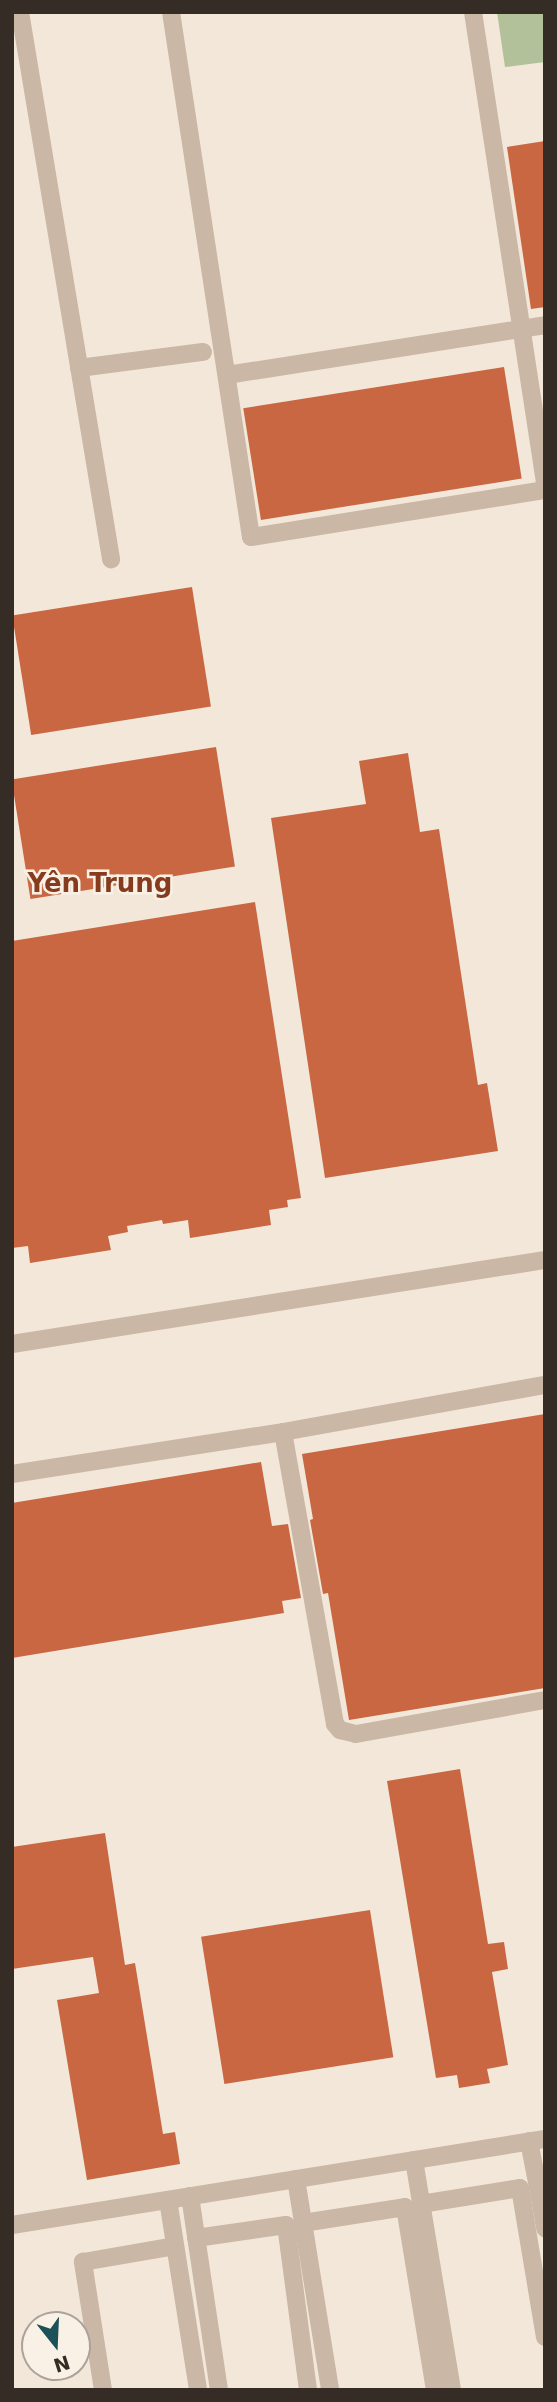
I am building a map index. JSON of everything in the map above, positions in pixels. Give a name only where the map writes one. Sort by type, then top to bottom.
[{"type":"street","points":[[20,12],[111,558]]},
{"type":"street","points":[[171,12],[251,537],[545,490]]},
{"type":"street","points":[[473,12],[545,481]]},
{"type":"street","points":[[227,375],[545,325]]},
{"type":"street","points":[[79,368],[202,352]]},
{"type":"street","points":[[12,1344],[544,1265]]},
{"type":"street","points":[[12,1474],[283,1432],[545,1385]]},
{"type":"street","points":[[283,1432],[335,1724],[340,1730],[356,1734],[545,1700]]},
{"type":"street","points":[[12,2225],[537,2140],[545,2228]]},
{"type":"street","points":[[414,2160],[452,2390]]},
{"type":"street","points":[[296,2179],[330,2390]]},
{"type":"street","points":[[421,2204],[520,2189],[545,2337]]},
{"type":"street","points":[[190,2196],[219,2390]]},
{"type":"street","points":[[168,2200],[198,2390]]},
{"type":"street","points":[[303,2222],[405,2207],[435,2390]]},
{"type":"street","points":[[196,2238],[286,2225],[308,2390]]},
{"type":"street","points":[[103,2390],[83,2262],[175,2246]]},
{"type":"green space","points":[[497,12],[545,12],[545,62],[505,67]]},
{"type":"building","points":[[545,141],[545,307],[531,309],[507,147]]},
{"type":"building","points":[[504,367],[522,479],[261,520],[243,408]]},
{"type":"building","points":[[192,587],[211,707],[31,735],[12,615]]},
{"type":"building","points":[[216,747],[235,867],[30,899],[12,779]]},
{"type":"building","points":[[408,753],[420,832],[439,829],[478,1085],[487,1083],[498,1151],[325,1178],[271,818],[366,804],[359,761]]},
{"type":"building","points":[[255,902],[301,1198],[287,1200],[288,1207],[269,1210],[271,1225],[190,1238],[188,1220],[163,1224],[162,1220],[127,1226],[128,1232],[108,1236],[111,1250],[30,1263],[28,1246],[12,1248],[12,941]]},
{"type":"building","points":[[545,1414],[545,1688],[349,1720],[328,1593],[323,1594],[302,1454]]},
{"type":"building","points":[[261,1462],[272,1526],[288,1524],[301,1598],[282,1601],[284,1613],[12,1658],[12,1503]]},
{"type":"building","points":[[460,1769],[488,1944],[504,1942],[508,1969],[492,1972],[508,2065],[487,2069],[490,2083],[459,2088],[457,2075],[436,2078],[387,1781]]},
{"type":"building","points":[[105,1833],[125,1965],[135,1963],[163,2134],[175,2132],[180,2164],[87,2180],[57,2000],[99,1993],[93,1957],[12,1969],[12,1847]]},
{"type":"building","points":[[370,1910],[393,2057],[224,2084],[201,1937]]},
{"type":"district","name":"Yên Trung","points":[[100,884]]}]
